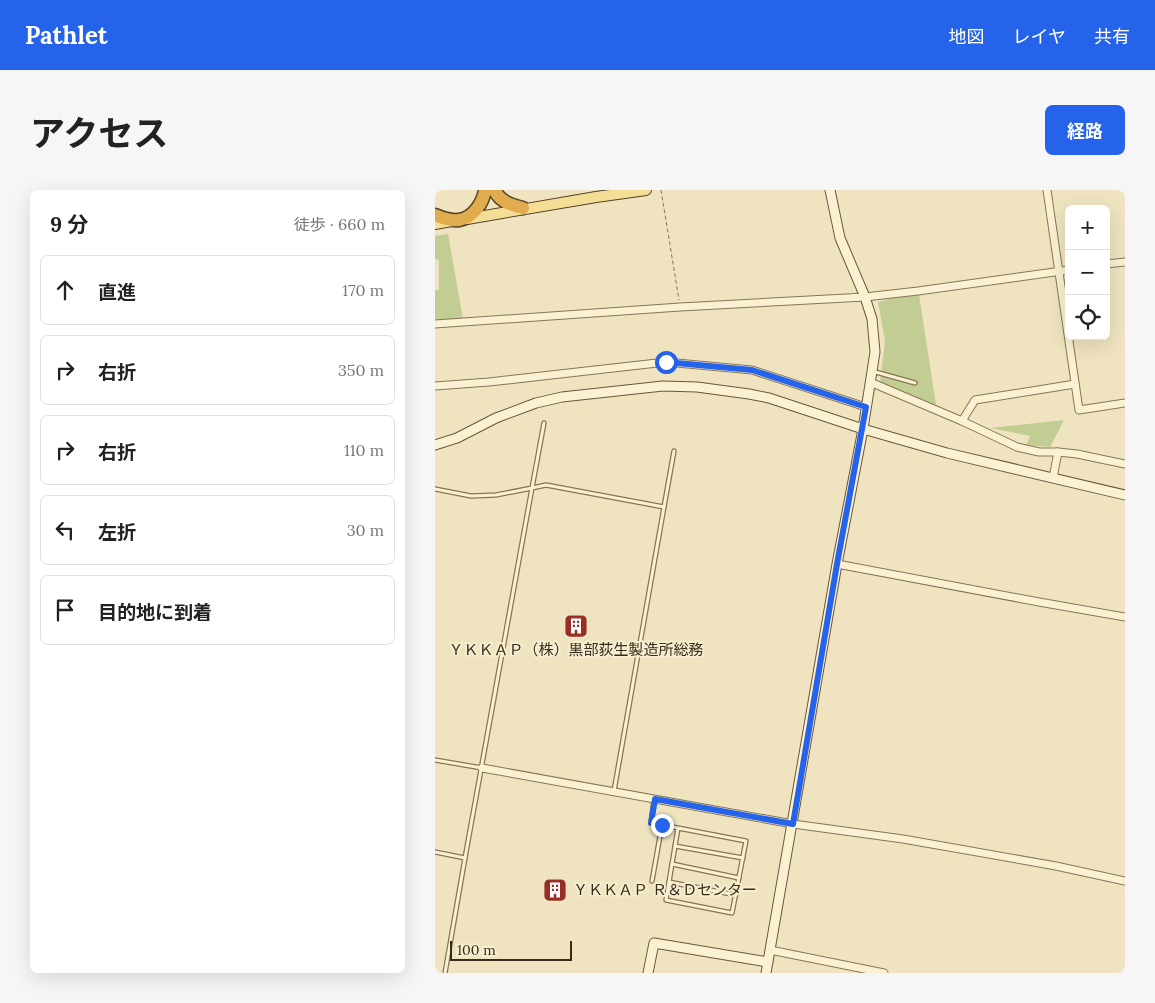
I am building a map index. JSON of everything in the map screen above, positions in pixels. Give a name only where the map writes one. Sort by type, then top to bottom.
[{"type":"highway","points":[[435,215],[459,220],[468,216],[482,201],[485,190]]},
{"type":"highway","points":[[494,190],[504,202],[511,206],[523,208]]},
{"type":"main road","points":[[435,224],[596,193],[646,190]]},
{"type":"street","points":[[766,973],[875,352],[872,319],[865,297],[840,238],[830,190]]},
{"type":"street","points":[[1047,190],[1079,410],[1125,403]]},
{"type":"street","points":[[1110,264],[1125,262]]},
{"type":"street","points":[[435,324],[680,307],[865,297],[1065,271]]},
{"type":"street","points":[[435,386],[489,382],[666,362],[752,370],[866,407]]},
{"type":"street","points":[[870,382],[962,420],[1017,446],[1039,452],[1077,454],[1125,464]]},
{"type":"street","points":[[962,420],[975,400],[1075,384]]},
{"type":"street","points":[[435,445],[457,438],[496,418],[536,403],[562,397],[663,386],[716,390],[769,398],[863,429],[947,452],[1125,494]]},
{"type":"street","points":[[1053,478],[1058,452]]},
{"type":"street","points":[[837,564],[1125,617]]},
{"type":"street","points":[[482,768],[793,824],[903,839],[1056,866],[1125,881]]},
{"type":"street","points":[[649,973],[654,943],[768,962]]},
{"type":"street","points":[[770,950],[883,973]]},
{"type":"lane","points":[[872,370],[915,383]]},
{"type":"lane","points":[[445,973],[544,424]]},
{"type":"lane","points":[[614,792],[674,451]]},
{"type":"lane","points":[[435,489],[471,496],[496,495],[546,485],[664,507]]},
{"type":"lane","points":[[435,760],[482,768]]},
{"type":"lane","points":[[655,799],[651,823],[678,828],[746,841],[733,913],[666,900],[678,828]]},
{"type":"lane","points":[[652,881],[662,825]]},
{"type":"lane","points":[[675,846],[743,858]]},
{"type":"lane","points":[[435,852],[465,858]]},
{"type":"lane","points":[[672,864],[739,878]]},
{"type":"lane","points":[[669,882],[736,895]]},
{"type":"path","points":[[661,190],[680,307]]},
{"type":"green space","points":[[448,234],[463,319],[435,321],[435,290],[439,290],[439,260],[435,259],[435,236]]},
{"type":"green space","points":[[919,294],[936,405],[880,383],[885,341],[878,302]]},
{"type":"green space","points":[[1064,420],[1050,447],[1026,445],[1030,436],[990,428]]},
{"type":"place","name":"ＹＫＫＡＰ（株）黒部荻生製造所総務","points":[[576,626]]},
{"type":"place","name":"ＹＫＫＡＰ Ｒ＆Ｄセンター","points":[[555,890]]},
{"type":"route","points":[[662,825],[651,823],[655,799],[793,824],[866,407],[752,370],[666,362]]}]
